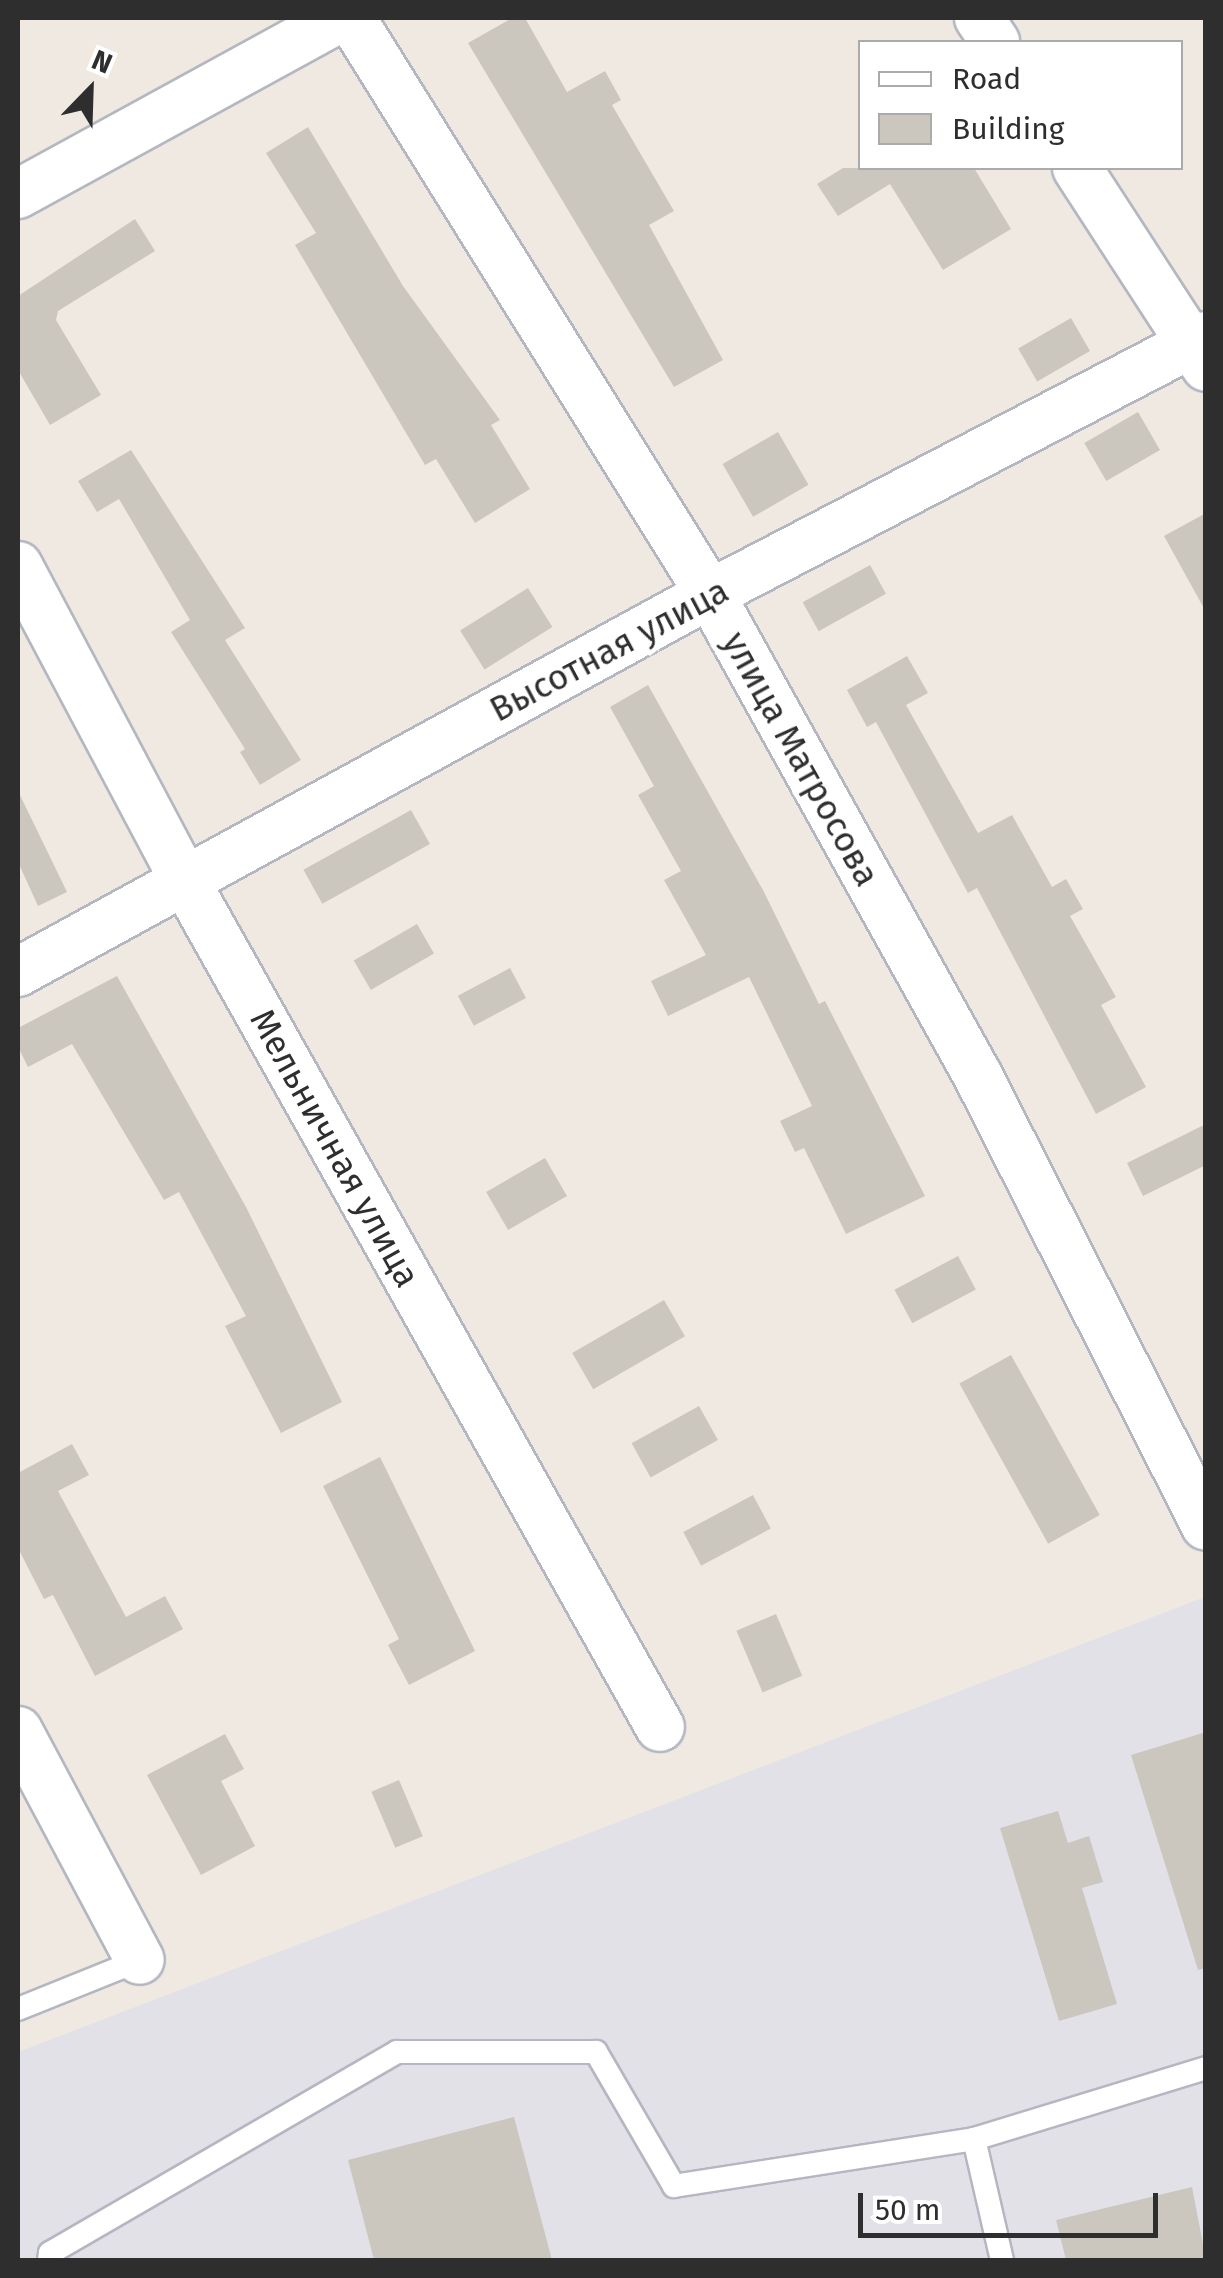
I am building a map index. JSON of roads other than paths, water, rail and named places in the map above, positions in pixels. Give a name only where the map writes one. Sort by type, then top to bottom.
[{"type":"street","points":[[18,194],[340,18]]},
{"type":"street","name":"улица Матросова","points":[[351,18],[710,594],[978,1076],[1206,1526]]},
{"type":"street","points":[[978,18],[994,40]]},
{"type":"street","points":[[1078,170],[1201,349]]},
{"type":"street","name":"Высотная улица","points":[[18,972],[710,594],[1201,349]]},
{"type":"street","name":"Мельничная улица","points":[[18,566],[185,881],[660,1727]]},
{"type":"street","points":[[18,1731],[140,1960]]},
{"type":"lane","points":[[18,2009],[140,1960]]},
{"type":"lane","points":[[49,2260],[50,2253],[396,2052],[596,2052],[674,2186],[974,2139],[1206,2068]]},
{"type":"lane","points":[[974,2139],[1002,2260]]}]
